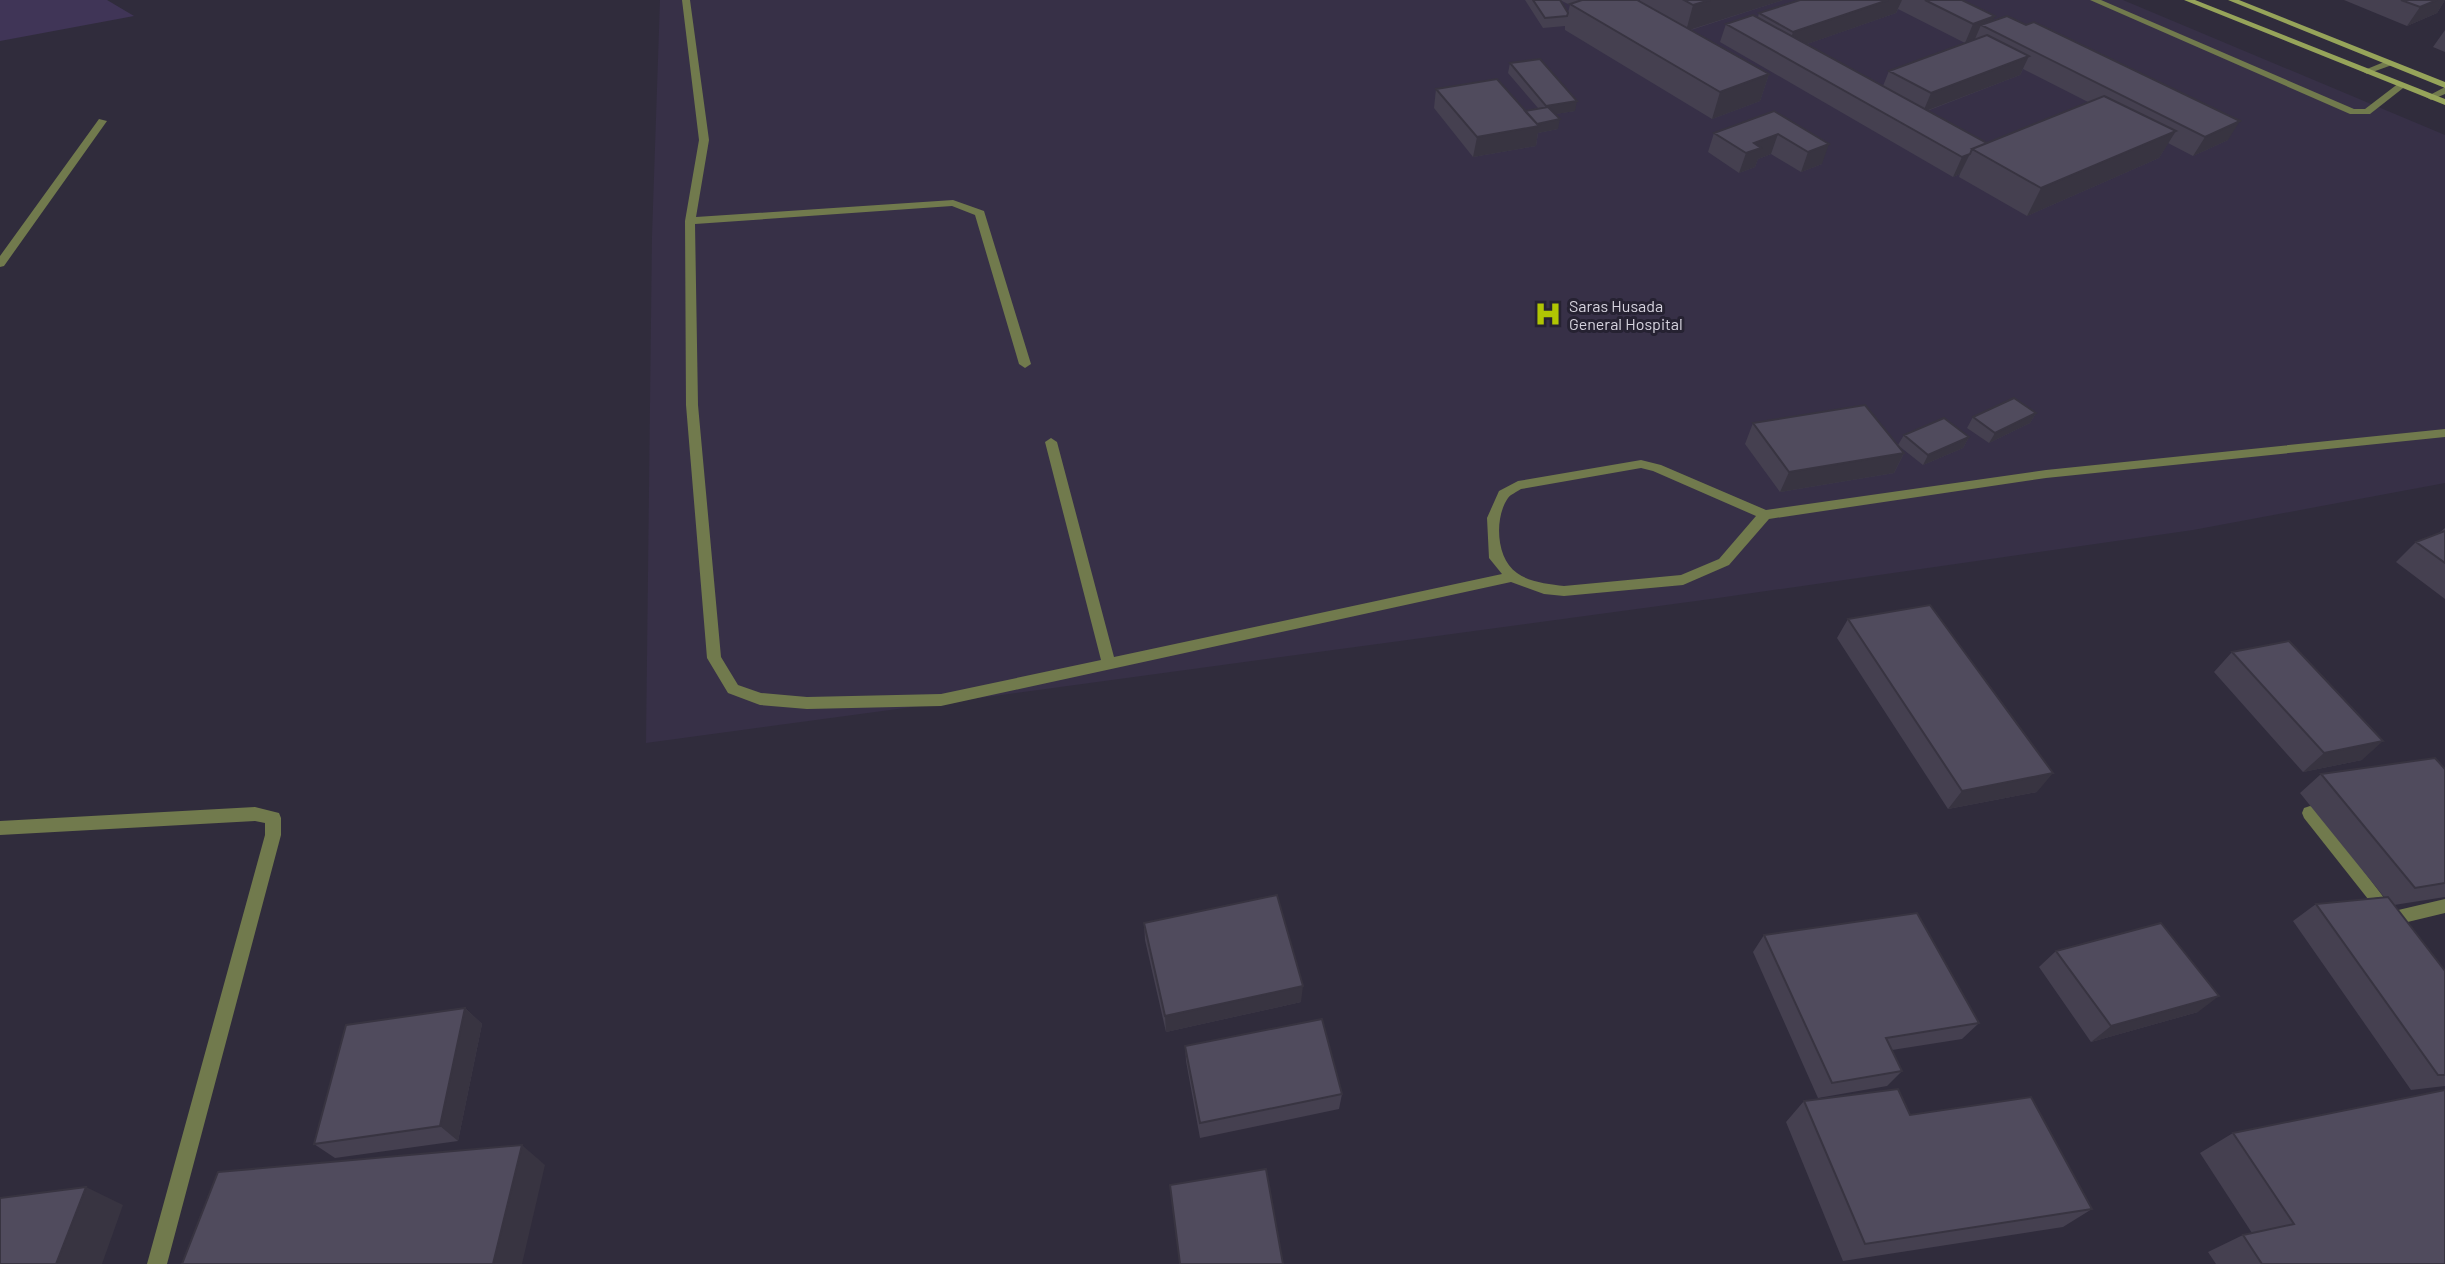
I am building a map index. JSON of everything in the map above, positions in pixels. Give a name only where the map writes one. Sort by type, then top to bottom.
[{"type":"main road","points":[[2188,0],[2445,102]]},
{"type":"main road","points":[[2232,0],[2445,85]]},
{"type":"street","points":[[686,0],[704,140],[690,221],[692,405],[715,658],[733,689],[760,699],[807,703],[941,700],[1512,577]]},
{"type":"street","points":[[2094,0],[2345,110],[2367,112],[2402,85]]},
{"type":"street","points":[[2367,71],[2389,63]]},
{"type":"street","points":[[2431,96],[2445,90]]},
{"type":"street","points":[[0,264],[102,121]]},
{"type":"street","points":[[690,221],[953,204],[972,209],[980,213],[1025,364]]},
{"type":"street","points":[[1765,515],[1724,562],[1683,580],[1564,591],[1544,589],[1512,577],[1496,558],[1493,518],[1504,494],[1518,485],[1641,464],[1657,468],[1765,515],[2046,474],[2445,433]]},
{"type":"street","points":[[1051,442],[1109,664]]},
{"type":"street","points":[[2310,813],[2395,924],[2445,906]]},
{"type":"street","points":[[0,828],[255,814],[273,818],[273,835],[157,1264]]},
{"type":"shaded area","points":[[0,0],[107,0],[134,16],[0,41]]},
{"type":"shaded area","name":"Saras Husada General Hospital","points":[[660,0],[2123,0],[2445,135],[2445,483],[2193,530],[1718,598],[646,743],[652,236]]},
{"type":"building","points":[[1533,0],[1560,0],[1568,13],[1567,16],[1545,18]]},
{"type":"building","points":[[1582,0],[1637,0],[1769,74],[1720,92],[1570,4]]},
{"type":"building","points":[[1684,0],[1710,0],[1693,5]]},
{"type":"building","points":[[1800,0],[1888,0],[1793,32],[1759,13]]},
{"type":"building","points":[[1925,0],[1962,0],[1995,16],[1973,24]]},
{"type":"building","points":[[2401,0],[2437,0],[2420,7]]},
{"type":"building","points":[[1753,15],[1987,143],[1962,157],[1726,24]]},
{"type":"building","points":[[2007,16],[2026,25],[2034,22],[2240,121],[2205,137],[1981,25]]},
{"type":"building","points":[[1987,35],[2029,56],[1931,93],[1889,71]]},
{"type":"building","points":[[1540,59],[1577,101],[1546,106],[1510,63]]},
{"type":"building","points":[[1497,79],[1539,126],[1477,137],[1436,89]]},
{"type":"building","points":[[2104,96],[2176,131],[2041,188],[1972,149]]},
{"type":"building","points":[[1548,107],[1560,119],[1537,124],[1525,111]]},
{"type":"building","points":[[1774,111],[1829,144],[1808,152],[1778,134],[1754,143],[1761,148],[1746,153],[1714,133]]},
{"type":"building","points":[[2014,398],[2036,413],[1995,433],[1973,417]]},
{"type":"building","points":[[1865,405],[1904,453],[1789,472],[1753,423]]},
{"type":"building","points":[[1944,418],[1969,437],[1928,455],[1904,435]]},
{"type":"building","points":[[2445,531],[2445,563],[2416,542]]},
{"type":"building","points":[[1930,605],[2053,773],[1962,791],[1848,619]]},
{"type":"building","points":[[2289,641],[2383,741],[2324,753],[2232,652]]},
{"type":"building","points":[[2435,758],[2445,769],[2445,883],[2415,888],[2321,774]]},
{"type":"building","points":[[1277,895],[1303,986],[1165,1016],[1144,923]]},
{"type":"building","points":[[2388,897],[2445,971],[2445,1075],[2438,1075],[2316,904]]},
{"type":"building","points":[[1917,913],[1979,1023],[1886,1038],[1902,1071],[1832,1083],[1764,935]]},
{"type":"building","points":[[2161,923],[2219,996],[2111,1026],[2056,951]]},
{"type":"building","points":[[465,1008],[440,1126],[314,1144],[346,1025]]},
{"type":"building","points":[[1322,1019],[1342,1094],[1200,1123],[1185,1046]]},
{"type":"building","points":[[1898,1089],[1910,1115],[2031,1097],[2092,1209],[1865,1244],[1804,1101]]},
{"type":"building","points":[[2445,1090],[2445,1264],[2262,1264],[2243,1235],[2294,1224],[2233,1133]]},
{"type":"building","points":[[522,1145],[493,1264],[182,1264],[218,1172]]},
{"type":"building","points":[[1266,1169],[1283,1264],[1180,1264],[1170,1185]]},
{"type":"building","points":[[86,1187],[56,1264],[0,1264],[0,1198]]},
{"type":"place","name":"Saras Husada General Hospital","points":[[1548,314]]}]
